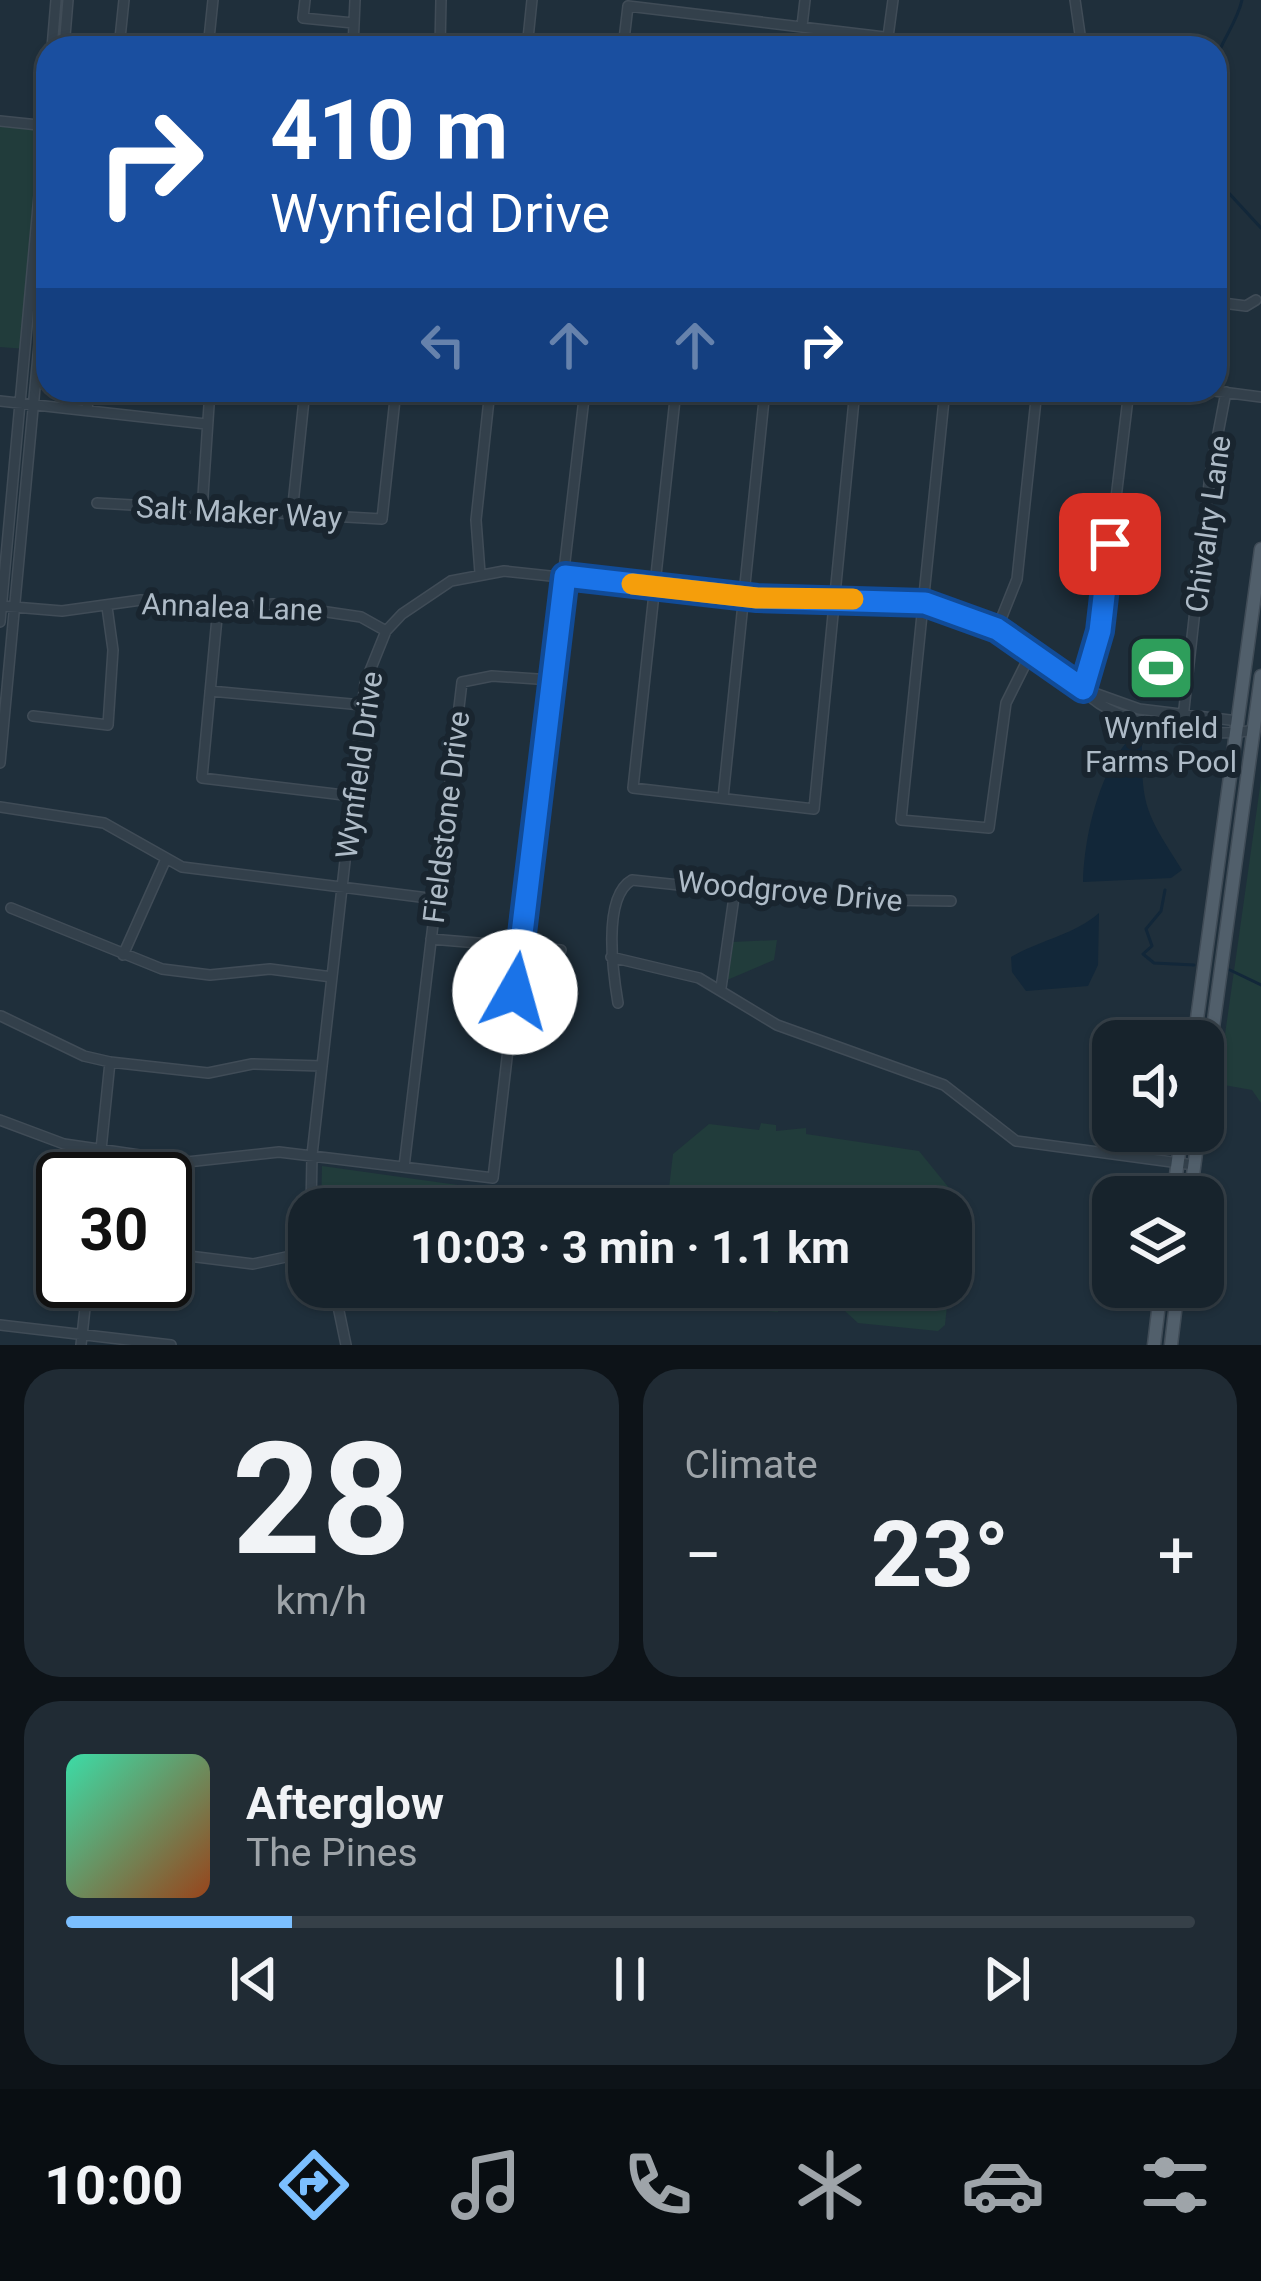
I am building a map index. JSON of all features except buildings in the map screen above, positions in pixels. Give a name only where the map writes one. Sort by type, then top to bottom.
[{"type":"main road","points":[[1197,1020],[1261,549]]},
{"type":"main road","points":[[1214,1020],[1261,676]]},
{"type":"main road","points":[[1176,1176],[1179,1152]]},
{"type":"main road","points":[[1193,1176],[1196,1152]]},
{"type":"main road","points":[[1154,1345],[1158,1308]]},
{"type":"main road","points":[[1171,1345],[1175,1308]]},
{"type":"street","points":[[53,36],[56,0]]},
{"type":"street","points":[[65,36],[68,0]]},
{"type":"street","points":[[120,36],[124,0]]},
{"type":"street","points":[[209,36],[213,0]]},
{"type":"street","points":[[304,0],[303,17],[353,23]]},
{"type":"street","points":[[353,36],[355,0]]},
{"type":"street","points":[[440,36],[441,0]]},
{"type":"street","points":[[528,36],[532,0]]},
{"type":"street","points":[[716,16],[718,0]]},
{"type":"street","points":[[802,26],[805,0]]},
{"type":"street","points":[[888,36],[892,0]]},
{"type":"street","points":[[1075,0],[1080,36]]},
{"type":"street","points":[[624,36],[628,3],[874,36]]},
{"type":"street","points":[[0,121],[36,125]]},
{"type":"street","points":[[0,622],[8,607],[28,467],[26,349],[36,290]]},
{"type":"street","points":[[1227,304],[1246,306],[1256,301]]},
{"type":"street","points":[[0,763],[8,543],[36,311]]},
{"type":"street","points":[[1227,392],[1261,397]]},
{"type":"street","points":[[0,400],[206,424]]},
{"type":"street","points":[[87,410],[88,402]]},
{"type":"street","points":[[202,511],[209,402]]},
{"type":"street","points":[[292,514],[304,402]]},
{"type":"street","name":"Salt Maker Way","points":[[97,503],[382,520],[395,402]]},
{"type":"street","points":[[480,573],[476,520],[489,402]]},
{"type":"street","points":[[0,1120],[64,1144],[187,1162],[279,1152],[493,1178],[584,402]]},
{"type":"street","points":[[675,402],[633,788],[814,809],[854,402]]},
{"type":"street","points":[[723,798],[764,402]]},
{"type":"street","points":[[944,402],[901,820],[989,828],[1006,703],[1031,653]]},
{"type":"street","points":[[997,629],[1018,579],[1036,402]]},
{"type":"street","points":[[1083,689],[1100,631],[1129,402]]},
{"type":"street","name":"Chivalry Lane","points":[[1182,727],[1210,475],[1224,402]]},
{"type":"street","name":"Wynfield Drive","points":[[311,1188],[362,705],[373,659],[386,631],[424,596],[480,573],[565,576],[744,596],[925,603],[997,629],[1104,708],[1182,727],[1236,727]]},
{"type":"street","name":"Annalea Lane","points":[[8,607],[62,611],[141,600],[218,607],[273,604],[361,616],[386,631]]},
{"type":"street","points":[[34,716],[108,724],[113,650],[107,607]]},
{"type":"street","points":[[218,607],[202,778],[352,796]]},
{"type":"street","name":"Fieldstone Drive","points":[[404,1167],[462,682],[492,676],[552,680]]},
{"type":"street","name":"Wynfield Drive","points":[[1083,689],[1139,709],[1253,730]]},
{"type":"street","points":[[210,691],[362,705]]},
{"type":"street","points":[[0,807],[104,823],[165,861],[436,899]]},
{"type":"street","points":[[123,955],[165,861]]},
{"type":"street","name":"Woodgrove Drive","points":[[610,957],[618,895],[628,882],[846,901],[951,901]]},
{"type":"street","points":[[721,988],[735,890]]},
{"type":"street","points":[[11,908],[123,955],[193,974],[270,969],[332,976]]},
{"type":"street","points":[[431,940],[562,950]]},
{"type":"street","points":[[617,1003],[610,957],[721,988],[777,1025],[954,1090],[1016,1141],[1194,1165]]},
{"type":"street","points":[[1,1016],[84,1056],[110,1062],[208,1072],[253,1064],[322,1066]]},
{"type":"street","points":[[101,1150],[110,1062]]},
{"type":"street","points":[[192,1256],[253,1264],[286,1257]]},
{"type":"street","points":[[82,1340],[85,1308]]},
{"type":"street","points":[[338,1308],[346,1345]]},
{"type":"street","points":[[0,1325],[82,1340],[171,1345]]},
{"type":"green space","points":[[0,122],[36,125],[36,238],[26,349],[0,347]]},
{"type":"green space","points":[[1261,780],[1261,1103],[1252,1090],[1224,1085],[1224,1042]]},
{"type":"green space","points":[[777,940],[774,960],[727,980],[732,942]]},
{"type":"green space","points":[[761,1123],[776,1125],[776,1131],[806,1128],[806,1134],[919,1151],[949,1188],[669,1188],[673,1154],[709,1124],[759,1130]]},
{"type":"green space","points":[[322,1166],[465,1186],[465,1188],[321,1188]]},
{"type":"green space","points":[[812,1308],[947,1308],[945,1325],[938,1331],[858,1323],[845,1311]]},
{"type":"water","points":[[1133,735],[1142,742],[1148,810],[1182,870],[1171,878],[1083,882],[1096,803],[1111,765]]},
{"type":"water","points":[[1099,913],[1098,965],[1088,986],[1026,991],[1012,972],[1011,957]]},
{"type":"waterway","points":[[1227,36],[1242,0]]},
{"type":"waterway","points":[[1227,191],[1261,228]]},
{"type":"waterway","points":[[1165,890],[1161,911],[1146,929],[1152,946],[1143,954],[1154,963],[1194,965]]},
{"type":"waterway","points":[[1230,970],[1261,985]]},
{"type":"slow traffic","points":[[632,584],[757,598],[853,599]]},
{"type":"place","name":"Wynfield Farms Pool","points":[[1161,668]]},
{"type":"route","points":[[515,992],[565,576],[757,598],[892,598],[925,603],[997,629],[1083,689],[1100,631],[1110,544]]}]
